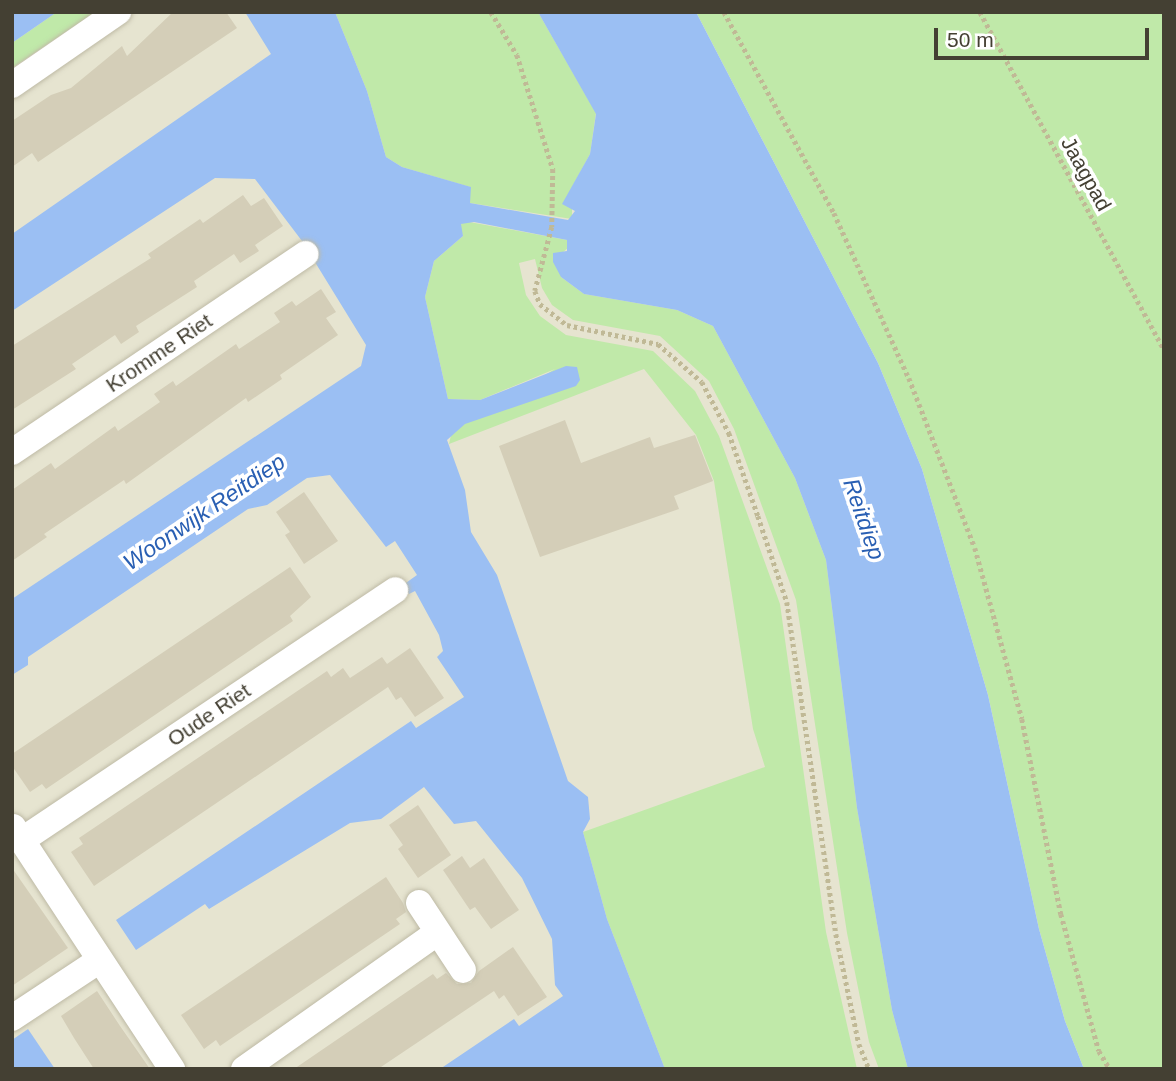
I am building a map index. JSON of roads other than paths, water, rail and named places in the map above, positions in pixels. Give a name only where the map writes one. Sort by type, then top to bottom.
[{"type":"street","points":[[12,85],[118,12]]},
{"type":"street","name":"Kromme Riet","points":[[12,452],[306,254]]},
{"type":"street","name":"Oude Riet","points":[[172,1069],[17,833],[395,590]]},
{"type":"street","points":[[419,903],[463,970]]},
{"type":"street","points":[[244,1069],[438,932]]},
{"type":"street","points":[[12,1018],[100,960]]},
{"type":"water","points":[[12,12],[57,12],[12,43]]},
{"type":"water","points":[[245,12],[335,12],[367,91],[386,157],[402,167],[471,187],[470,203],[568,220],[575,211],[562,204],[590,154],[596,114],[538,12],[696,12],[878,363],[922,469],[988,695],[1039,929],[1065,1021],[1084,1069],[908,1069],[892,1010],[857,808],[826,560],[795,478],[713,326],[677,310],[584,294],[561,277],[553,262],[553,253],[567,251],[567,240],[474,222],[461,224],[463,236],[434,261],[425,297],[448,399],[480,400],[566,366],[577,367],[580,380],[576,386],[465,424],[447,440],[465,490],[471,532],[497,575],[568,781],[588,797],[590,819],[583,832],[607,919],[665,1069],[440,1069],[514,1019],[519,1026],[563,996],[555,985],[552,939],[522,878],[476,821],[454,824],[424,787],[381,819],[350,823],[209,909],[205,904],[136,950],[116,920],[411,721],[416,728],[464,697],[437,657],[443,651],[439,635],[415,591],[409,594],[403,585],[417,575],[395,541],[386,547],[330,475],[307,478],[267,505],[248,509],[28,657],[28,665],[12,675],[12,599],[361,366],[366,345],[302,241],[255,179],[215,178],[12,311],[12,234],[271,54]]},
{"type":"water","points":[[28,1029],[55,1069],[12,1069],[12,1040]]},
{"type":"water label","name":"Woonwijk Reitdiep","points":[[204,512]]},
{"type":"water label","name":"Reitdiep","points":[[864,519]]}]
